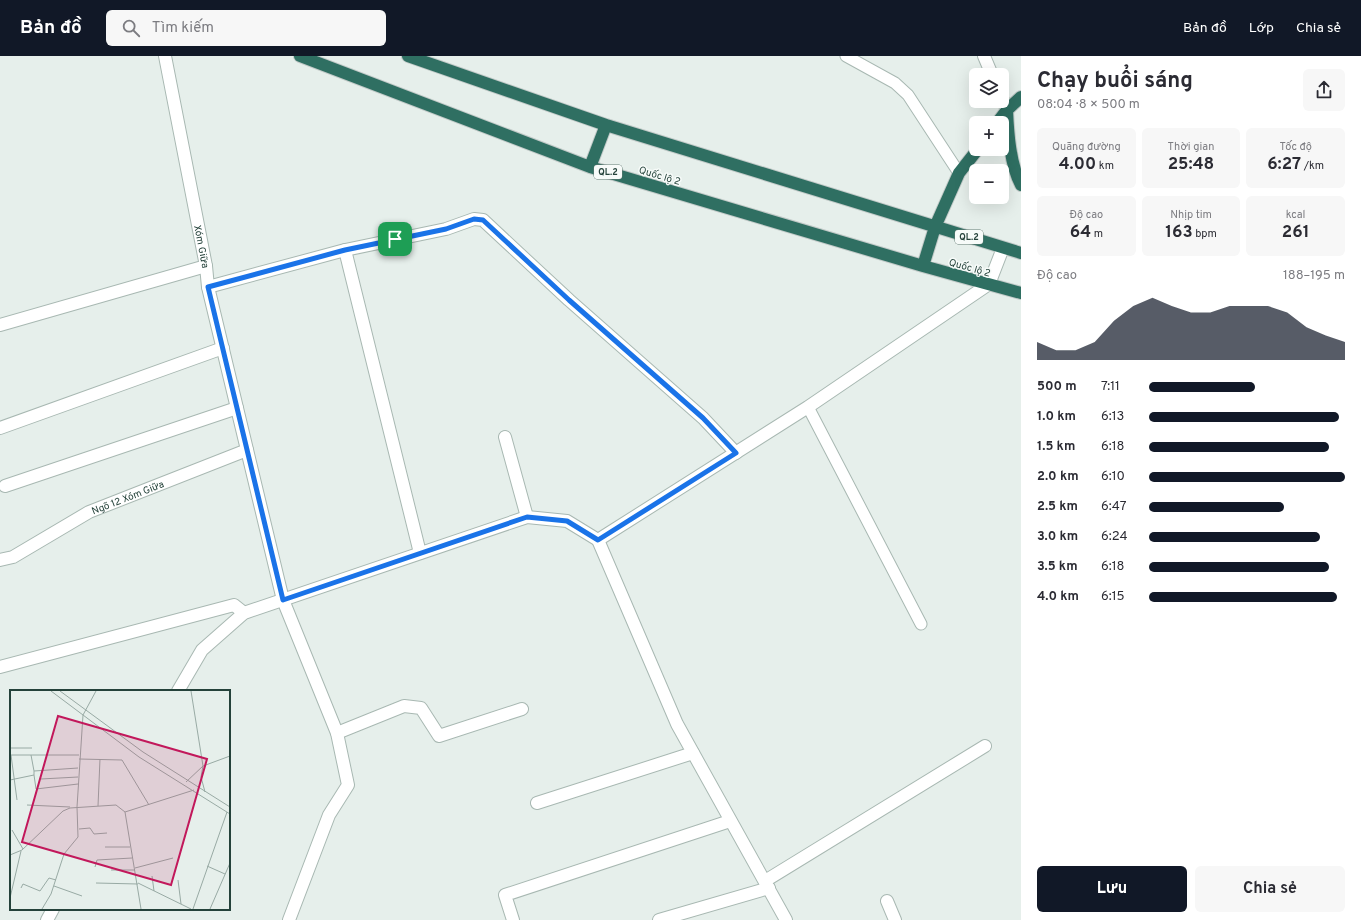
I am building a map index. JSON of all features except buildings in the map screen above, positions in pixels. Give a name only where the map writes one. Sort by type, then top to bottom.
[{"type":"highway","name":"Quốc lộ 2","points":[[300,56],[590,167],[1021,294]]},
{"type":"highway","name":"QL.2","points":[[408,56],[606,125],[1021,253]]},
{"type":"highway","points":[[1002,116],[1021,97]]},
{"type":"highway","points":[[1007,110],[1011,154],[1021,185]]},
{"type":"highway","points":[[590,167],[606,125]]},
{"type":"highway","points":[[923,266],[935,227],[959,173],[972,156]]},
{"type":"street","name":"Xóm Giữa","points":[[165,56],[206,266],[208,287],[283,600],[337,733],[348,785],[329,815],[289,920]]},
{"type":"street","points":[[984,56],[989,68]]},
{"type":"street","points":[[208,287],[345,250],[446,229],[474,219],[483,220],[569,300],[703,418],[736,453]]},
{"type":"street","points":[[598,540],[808,407],[989,284],[1003,248]]},
{"type":"street","points":[[345,250],[420,553]]},
{"type":"street","points":[[0,325],[206,266]]},
{"type":"street","points":[[0,428],[223,348]]},
{"type":"street","points":[[5,486],[237,408]]},
{"type":"street","points":[[505,437],[527,517]]},
{"type":"street","name":"Ngõ 12 Xóm Giữa","points":[[0,560],[14,557],[89,512],[247,450]]},
{"type":"street","points":[[179,690],[202,650],[244,613],[527,517],[567,521],[598,540],[677,724],[786,920]]},
{"type":"street","points":[[0,667],[234,605],[244,613]]},
{"type":"street","points":[[337,733],[404,706],[421,708],[439,736],[522,709]]},
{"type":"street","points":[[659,920],[767,885],[985,746]]},
{"type":"street","points":[[537,803],[693,753]]},
{"type":"street","points":[[513,920],[505,895],[730,821]]},
{"type":"street","points":[[886,901],[896,920]]},
{"type":"street","points":[[47,920],[52,910]]},
{"type":"lane","points":[[846,56],[895,83],[908,95],[959,173]]},
{"type":"lane","points":[[808,407],[921,624]]},
{"type":"route","points":[[474,219],[483,220],[569,300],[703,418],[736,453],[598,540],[567,521],[527,517],[283,600],[208,287],[345,250],[395,239],[446,229],[474,219]]}]
